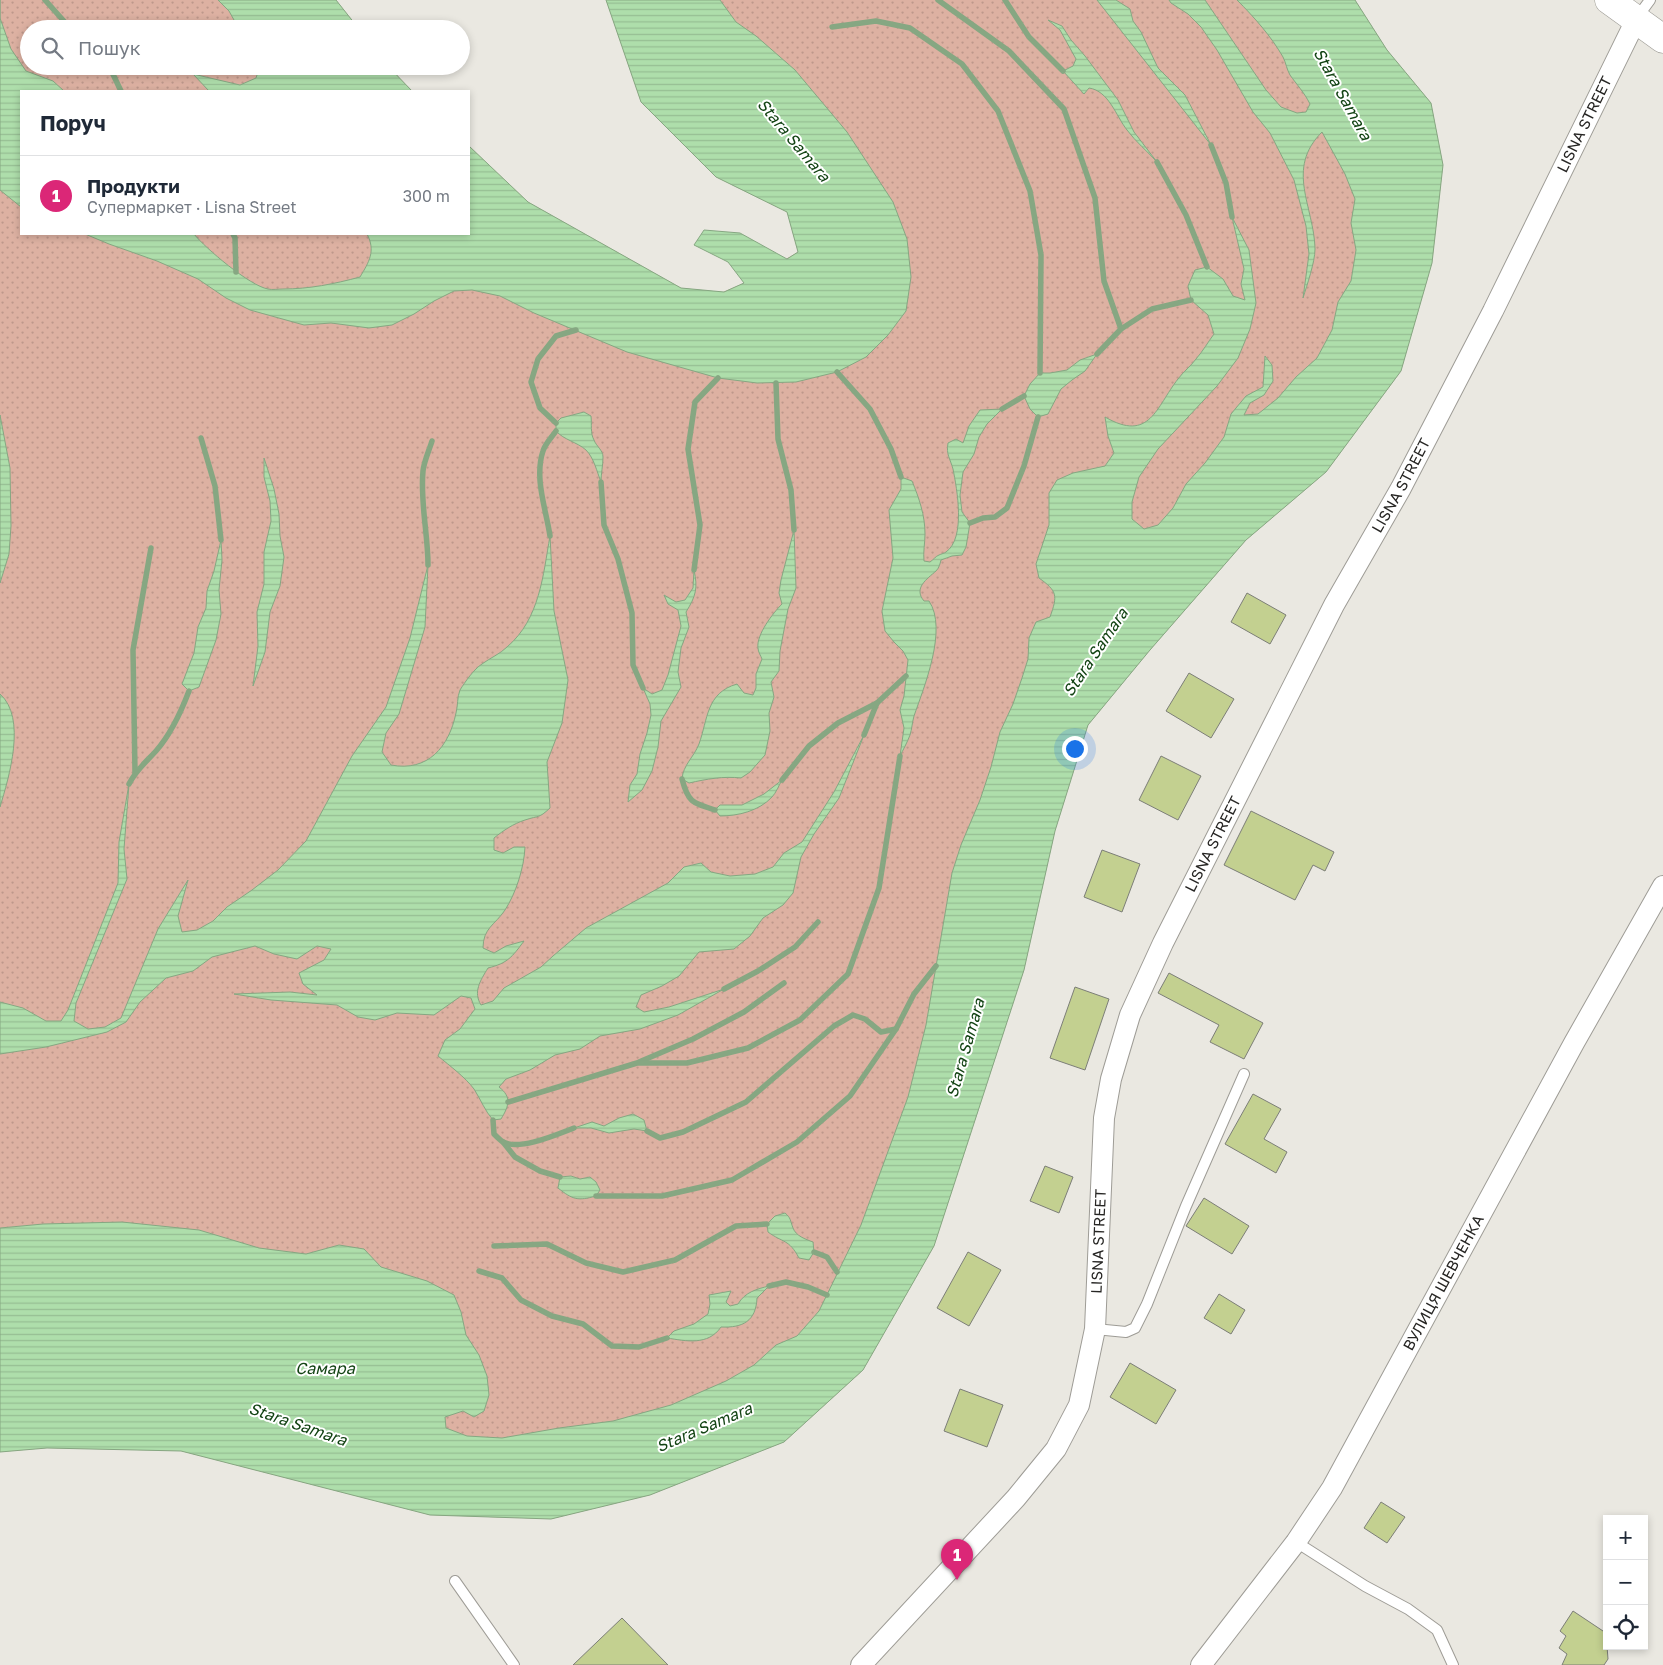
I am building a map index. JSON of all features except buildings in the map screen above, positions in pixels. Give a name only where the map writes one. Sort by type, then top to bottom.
[{"type":"street","points":[[1608,0],[1643,10],[1663,39]]},
{"type":"street","name":"LISNA STREET","points":[[861,1665],[1016,1498],[1056,1449],[1079,1405],[1095,1328],[1104,1118],[1111,1079],[1130,1015],[1163,943],[1334,606],[1401,488],[1493,311],[1643,10]]},
{"type":"street","name":"ВУЛИЦЯ ШЕВЧЕНКА","points":[[1202,1665],[1296,1542],[1336,1480],[1574,1043],[1663,886]]},
{"type":"lane","points":[[1095,1328],[1126,1332],[1135,1328],[1147,1304],[1186,1206],[1244,1074]]},
{"type":"lane","points":[[1296,1542],[1365,1586],[1408,1609],[1437,1630],[1454,1665]]},
{"type":"lane","points":[[455,1581],[514,1665]]},
{"type":"shaded area","points":[[0,0],[336,0],[352,20],[20,20],[20,75],[397,75],[411,90],[20,90],[20,235],[470,235],[470,147],[528,202],[681,288],[723,292],[744,283],[798,252],[787,212],[716,177],[641,102],[606,0],[1355,0],[1387,50],[1431,103],[1443,165],[1432,263],[1401,371],[1326,472],[1246,540],[1150,650],[1088,725],[1055,831],[1024,970],[934,1246],[863,1370],[784,1442],[650,1495],[551,1519],[430,1515],[181,1451],[47,1448],[0,1452]]},
{"type":"water","points":[[218,0],[336,0],[352,20],[234,20],[229,11]]},
{"type":"water","name":"Stara Samara","points":[[606,0],[720,0],[736,22],[756,36],[795,70],[847,132],[893,202],[907,239],[911,277],[906,311],[888,335],[866,357],[837,372],[796,382],[757,383],[718,378],[627,352],[534,313],[500,296],[472,290],[454,291],[392,325],[369,328],[331,323],[304,325],[250,310],[226,298],[198,279],[157,261],[87,235],[195,235],[218,257],[240,274],[268,289],[302,288],[341,282],[360,277],[371,251],[368,235],[470,235],[470,147],[528,202],[681,288],[724,292],[744,283],[728,262],[694,245],[704,230],[740,233],[787,259],[798,252],[787,212],[716,177],[641,102]]},
{"type":"water","points":[[1097,0],[1116,0],[1130,9],[1133,21],[1141,32],[1158,68],[1185,95],[1211,145]]},
{"type":"water","name":"Самара","points":[[1169,0],[1205,0],[1266,90],[1281,107],[1297,113],[1306,112],[1310,104],[1290,75],[1283,57],[1273,42],[1237,0],[1355,0],[1387,50],[1431,103],[1443,165],[1432,263],[1401,371],[1326,472],[1246,540],[1150,650],[1088,725],[1055,831],[1024,970],[934,1246],[863,1370],[784,1442],[650,1495],[551,1519],[430,1515],[181,1451],[47,1448],[0,1452],[0,1228],[43,1224],[122,1222],[199,1230],[259,1248],[306,1254],[339,1245],[364,1249],[381,1267],[427,1281],[454,1295],[461,1312],[466,1335],[479,1355],[487,1376],[489,1395],[484,1411],[474,1417],[463,1411],[445,1417],[446,1428],[467,1436],[502,1438],[613,1421],[671,1405],[726,1381],[754,1365],[776,1345],[797,1336],[819,1311],[861,1225],[908,1097],[926,1025],[952,873],[961,845],[980,800],[1000,732],[1022,678],[1028,659],[1029,638],[1036,622],[1050,617],[1053,610],[1054,594],[1049,586],[1039,578],[1036,564],[1049,525],[1049,493],[1057,480],[1073,473],[1105,466],[1114,453],[1108,436],[1105,417],[1120,424],[1132,426],[1142,424],[1150,418],[1214,334],[1208,315],[1191,300],[1188,286],[1195,270],[1207,267],[1223,279],[1233,296],[1245,300],[1241,284],[1244,269],[1232,217],[1249,250],[1256,303],[1250,329],[1238,358],[1217,386],[1158,449],[1139,477],[1132,502],[1132,519],[1144,529],[1158,525],[1173,508],[1186,484],[1205,463],[1224,437],[1231,414],[1246,396],[1263,387],[1265,356],[1272,365],[1273,381],[1264,395],[1250,403],[1244,415],[1258,414],[1278,398],[1296,377],[1317,358],[1332,330],[1338,302],[1351,281],[1356,250],[1351,223],[1355,199],[1345,174],[1322,132],[1311,146],[1305,160],[1303,174],[1315,254],[1303,298],[1309,254],[1306,226],[1294,180],[1270,133],[1253,112],[1217,50],[1201,27],[1188,14]]},
{"type":"water","points":[[0,18],[11,49],[20,62],[20,75],[37,75],[53,81],[63,90],[20,90],[20,206],[0,190]]},
{"type":"water","points":[[1048,20],[1062,26],[1118,100],[1134,132],[1157,162],[1130,134],[1102,94],[1089,88],[1084,94],[1063,71],[1073,66],[1076,59],[1060,30]]},
{"type":"water","points":[[194,75],[240,85],[256,78],[257,75],[397,75],[411,90],[208,90]]},
{"type":"water","points":[[1097,354],[1085,371],[1061,389],[1048,414],[1038,417],[1030,409],[1024,396],[1030,384],[1040,373],[1067,370],[1080,360]]},
{"type":"water","points":[[1002,409],[987,424],[979,437],[974,454],[963,472],[960,495],[962,512],[970,523],[966,547],[962,555],[941,560],[937,570],[922,584],[921,596],[924,601],[929,601],[934,613],[936,627],[935,642],[928,674],[914,716],[910,735],[900,756],[904,728],[900,710],[904,696],[908,660],[903,651],[885,631],[882,611],[893,558],[889,510],[901,489],[901,477],[912,481],[923,513],[925,534],[924,561],[930,562],[946,552],[956,536],[958,525],[958,500],[955,478],[948,454],[948,443],[956,439],[963,443],[969,426],[980,410]]},
{"type":"water","points":[[584,412],[591,416],[593,437],[603,455],[601,482],[589,453],[556,431],[556,423],[561,418]]},
{"type":"water","points":[[0,415],[10,468],[11,526],[9,554],[0,583]]},
{"type":"water","points":[[264,458],[274,489],[284,557],[280,586],[270,612],[265,652],[253,686],[258,646],[257,612],[264,584],[264,552],[271,521],[270,501],[264,477]]},
{"type":"water","points":[[794,530],[796,588],[788,609],[780,651],[779,671],[771,682],[774,697],[769,713],[770,731],[765,755],[750,772],[741,778],[715,778],[689,783],[682,779],[683,774],[686,765],[699,744],[714,700],[727,688],[737,684],[744,693],[753,695],[756,688],[756,674],[762,659],[758,651],[758,643],[766,624],[782,604],[779,593],[781,580]]},
{"type":"water","points":[[550,536],[554,611],[568,680],[562,723],[547,762],[550,808],[541,815],[513,825],[494,838],[494,850],[503,853],[514,847],[525,847],[521,872],[513,896],[505,910],[487,931],[483,948],[494,953],[506,946],[524,941],[509,959],[488,968],[478,986],[479,1000],[481,1005],[493,1001],[504,988],[541,967],[586,928],[668,883],[684,867],[701,863],[711,872],[730,876],[755,874],[773,867],[784,853],[802,842],[834,792],[864,735],[839,798],[814,834],[801,857],[793,893],[783,905],[763,918],[750,936],[734,949],[699,952],[679,976],[641,995],[636,1007],[644,1012],[669,1007],[724,989],[678,1015],[640,1029],[600,1036],[580,1049],[555,1055],[530,1070],[506,1079],[499,1087],[506,1094],[508,1102],[506,1110],[501,1119],[493,1120],[474,1089],[438,1056],[445,1040],[460,1029],[475,1009],[471,998],[461,996],[434,1015],[397,1013],[375,1020],[358,1017],[337,1005],[271,1000],[234,994],[290,992],[317,995],[303,984],[299,973],[324,960],[331,949],[317,946],[297,959],[274,954],[255,946],[212,957],[193,971],[166,978],[140,1002],[126,1022],[107,1032],[46,1047],[0,1054],[0,1002],[23,1008],[46,1021],[61,1021],[68,1010],[118,883],[119,842],[129,784],[124,849],[127,879],[76,1003],[74,1021],[88,1029],[105,1027],[121,1018],[158,929],[188,880],[178,916],[182,932],[197,930],[213,921],[227,907],[278,870],[306,841],[352,756],[386,707],[410,638],[428,565],[425,627],[399,714],[386,733],[382,752],[391,765],[416,765],[426,761],[442,746],[453,725],[459,693],[464,683],[479,666],[507,647],[527,623],[542,581]]},
{"type":"water","points":[[221,540],[222,560],[219,590],[221,614],[216,640],[199,687],[189,691],[182,684],[194,653],[198,627],[206,608],[207,591]]},
{"type":"water","points":[[694,570],[695,592],[686,612],[689,627],[681,648],[678,672],[681,687],[661,721],[658,747],[652,771],[642,790],[628,802],[630,785],[637,774],[640,754],[651,715],[650,704],[643,688],[652,694],[662,690],[681,626],[678,610],[668,604],[664,595],[676,602],[685,600],[693,588]]},
{"type":"water","points":[[0,694],[8,705],[13,718],[14,748],[8,780],[0,807]]},
{"type":"water","points":[[782,780],[772,797],[755,809],[741,814],[720,816],[715,810],[720,805],[742,805],[764,794]]},
{"type":"water","points":[[633,1114],[644,1120],[647,1131],[634,1129],[609,1133],[591,1128],[574,1128],[592,1122],[604,1126],[619,1118]]},
{"type":"water","points":[[571,1176],[580,1179],[590,1177],[596,1182],[600,1190],[596,1196],[590,1198],[580,1199],[572,1197],[558,1188],[560,1177]]},
{"type":"water","points":[[785,1213],[796,1233],[813,1242],[814,1252],[809,1260],[799,1258],[789,1244],[768,1232],[767,1224],[775,1216]]},
{"type":"water","points":[[769,1286],[757,1298],[754,1312],[747,1322],[736,1326],[721,1327],[716,1333],[703,1340],[689,1341],[667,1338],[674,1331],[694,1324],[708,1314],[709,1295],[731,1291],[726,1302],[730,1306],[738,1304],[752,1292]]},
{"type":"waterway","points":[[45,0],[63,20]]},
{"type":"waterway","points":[[938,0],[1009,51],[1064,109],[1095,198],[1104,281],[1121,329]]},
{"type":"waterway","points":[[1005,0],[1029,37],[1063,71]]},
{"type":"waterway","points":[[832,27],[876,21],[910,28],[962,64],[998,111],[1030,191],[1041,255],[1040,373]]},
{"type":"waterway","points":[[113,75],[121,90]]},
{"type":"waterway","points":[[1211,145],[1226,183],[1232,217]]},
{"type":"waterway","points":[[1157,162],[1186,215],[1207,267]]},
{"type":"waterway","points":[[234,235],[236,272]]},
{"type":"waterway","points":[[1097,354],[1121,329],[1152,309],[1191,300]]},
{"type":"waterway","points":[[556,423],[540,408],[531,382],[538,359],[556,336],[576,330]]},
{"type":"waterway","points":[[837,372],[870,409],[891,449],[901,477]]},
{"type":"waterway","points":[[694,570],[700,525],[688,449],[695,402],[718,378]]},
{"type":"waterway","points":[[776,383],[778,439],[791,490],[794,530]]},
{"type":"waterway","points":[[1002,409],[1024,396]]},
{"type":"waterway","points":[[970,523],[983,518],[995,517],[1007,508],[1024,466],[1038,417]]},
{"type":"waterway","points":[[550,536],[540,483],[540,472],[544,448],[556,431]]},
{"type":"waterway","points":[[201,438],[215,486],[221,540]]},
{"type":"waterway","points":[[428,565],[422,483],[424,464],[432,441]]},
{"type":"waterway","points":[[601,482],[604,525],[618,559],[632,613],[633,665],[643,688]]},
{"type":"waterway","points":[[135,772],[133,650],[151,548]]},
{"type":"waterway","points":[[864,735],[877,703],[906,676]]},
{"type":"waterway","points":[[129,784],[171,730],[189,691]]},
{"type":"waterway","points":[[782,780],[809,746],[838,723],[877,703]]},
{"type":"waterway","points":[[508,1102],[637,1063],[687,1063],[748,1048],[800,1020],[848,974],[879,888],[900,756]]},
{"type":"waterway","points":[[682,779],[686,793],[692,800],[715,810]]},
{"type":"waterway","points":[[724,989],[758,971],[795,947],[818,922]]},
{"type":"waterway","points":[[596,1196],[662,1196],[732,1180],[797,1142],[850,1096],[896,1029],[914,994],[936,966]]},
{"type":"waterway","points":[[639,1062],[693,1039],[744,1012],[784,983]]},
{"type":"waterway","points":[[647,1131],[660,1138],[683,1132],[746,1102],[834,1026],[853,1015],[865,1019],[881,1032],[896,1029]]},
{"type":"waterway","points":[[493,1120],[494,1134],[503,1142],[510,1144],[539,1141],[574,1128]]},
{"type":"waterway","points":[[503,1142],[515,1157],[540,1171],[560,1177]]},
{"type":"waterway","points":[[494,1246],[547,1244],[586,1263],[623,1272],[675,1260],[736,1226],[767,1224]]},
{"type":"waterway","points":[[814,1252],[827,1257],[837,1272]]},
{"type":"waterway","points":[[479,1271],[502,1278],[521,1300],[552,1316],[583,1324],[612,1346],[639,1347],[667,1338]]},
{"type":"waterway","points":[[769,1286],[786,1282],[808,1287],[827,1295]]},
{"type":"place","name":"Продукти","points":[[957,1580]]}]
